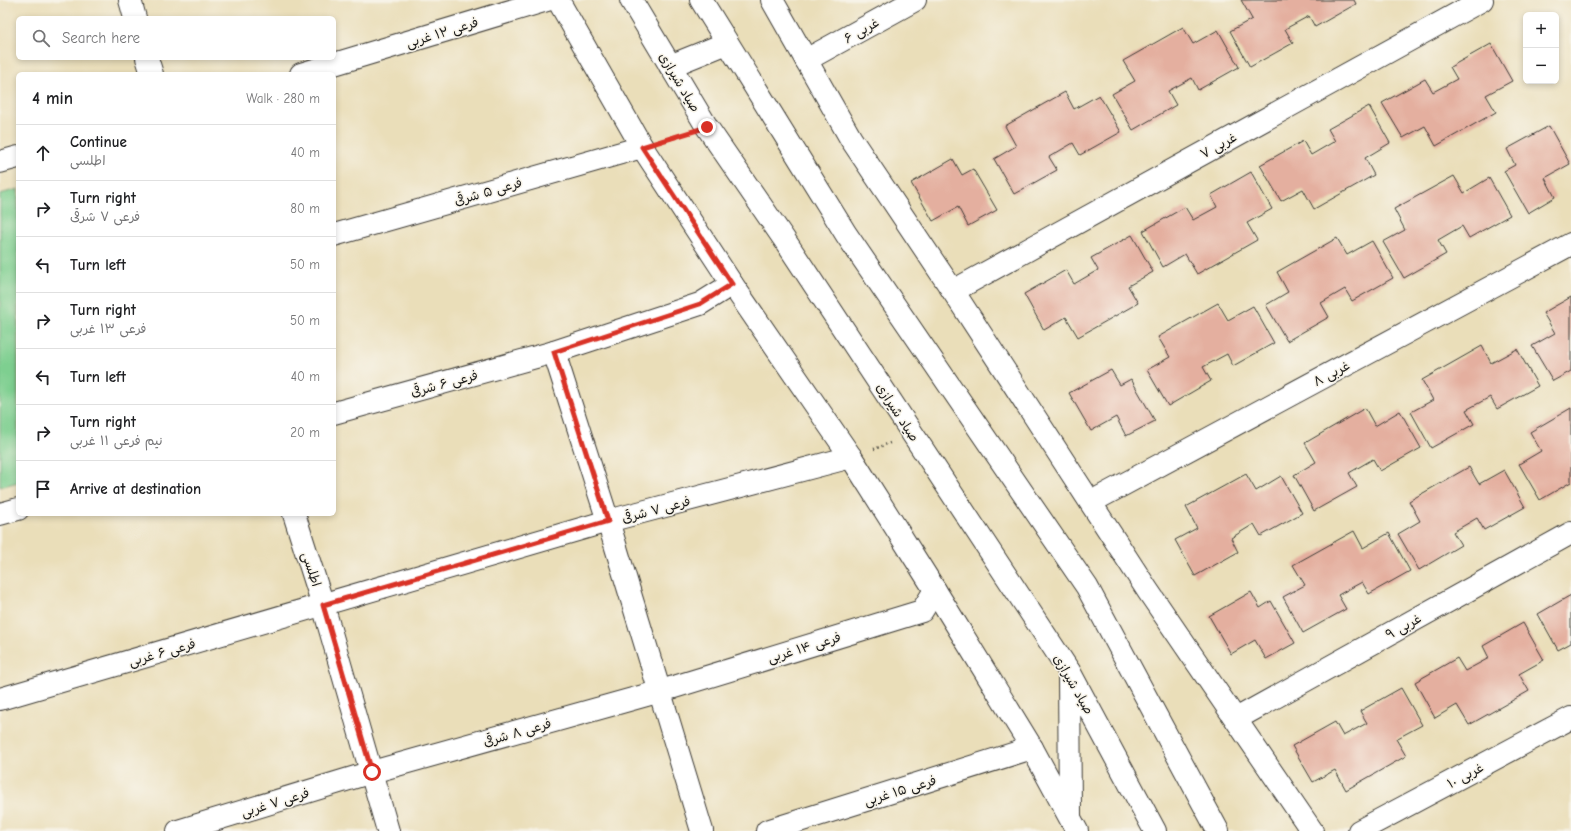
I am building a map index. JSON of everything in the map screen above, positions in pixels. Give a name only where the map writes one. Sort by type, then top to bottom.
[{"type":"street","points":[[130,0],[134,16]]},
{"type":"street","name":"فرعی ۱۲ غربی","points":[[308,72],[547,0]]},
{"type":"street","points":[[558,0],[642,147],[732,284],[851,457],[935,590],[1032,748],[1074,825],[1090,831]]},
{"type":"street","name":"صیاد شیرازی","points":[[631,0],[707,127],[789,246],[914,435],[945,486],[1069,672],[1155,831]]},
{"type":"street","points":[[701,0],[846,234],[1087,587],[1218,831]]},
{"type":"street","points":[[772,0],[851,139],[953,291],[1148,591],[1312,831]]},
{"type":"street","name":"۶ غربی","points":[[806,60],[916,0]]},
{"type":"street","name":"۷ غربی","points":[[953,291],[1482,0]]},
{"type":"street","points":[[670,66],[727,43]]},
{"type":"street","points":[[148,60],[151,72]]},
{"type":"street","name":"فرعی ۵ شرقی","points":[[336,234],[642,147]]},
{"type":"street","points":[[0,162],[16,158]]},
{"type":"street","name":"۸ غربی","points":[[1091,502],[1571,244]]},
{"type":"street","name":"فرعی ۶ شرقی","points":[[336,412],[554,352],[700,304],[732,284]]},
{"type":"street","points":[[554,352],[661,691],[702,831]]},
{"type":"street","name":"فرعی ۷ شرقی","points":[[323,605],[608,521],[851,457]]},
{"type":"street","points":[[0,514],[16,510]]},
{"type":"street","name":"اطلسی","points":[[295,516],[323,605],[388,831]]},
{"type":"street","name":"۹ غربی","points":[[1236,719],[1571,533]]},
{"type":"street","name":"فرعی ۱۴ غربی","points":[[661,691],[922,611],[935,590]]},
{"type":"street","name":"فرعی ۶ غربی","points":[[0,699],[323,605]]},
{"type":"street","points":[[1069,672],[1074,825]]},
{"type":"street","name":"فرعی ۸ شرقی","points":[[372,772],[661,691]]},
{"type":"street","name":"۱۰ غربی","points":[[1359,831],[1571,718]]},
{"type":"street","name":"فرعی ۱۵ غربی","points":[[767,831],[1032,748]]},
{"type":"street","name":"فرعی ۷ غربی","points":[[178,831],[372,772]]},
{"type":"path","points":[[642,147],[707,127]]},
{"type":"path","points":[[851,457],[914,435]]},
{"type":"green space","points":[[16,190],[16,483],[0,487],[0,194]]},
{"type":"building","points":[[1241,0],[1354,0],[1356,4],[1315,27],[1309,16],[1285,29],[1293,43],[1250,67],[1230,31],[1252,19]]},
{"type":"building","points":[[1183,27],[1193,44],[1218,30],[1239,67],[1198,90],[1192,78],[1168,91],[1176,105],[1133,130],[1112,94],[1135,81],[1123,61]]},
{"type":"building","points":[[1491,44],[1512,81],[1486,95],[1496,112],[1436,146],[1425,126],[1403,138],[1382,103],[1425,79],[1433,92],[1457,79],[1450,67]]},
{"type":"building","points":[[1065,92],[1074,109],[1099,95],[1121,132],[1080,155],[1073,143],[1049,157],[1057,170],[1014,194],[994,159],[1016,146],[1005,126]]},
{"type":"building","points":[[1369,106],[1390,143],[1365,158],[1374,175],[1314,209],[1303,189],[1281,201],[1260,165],[1303,141],[1311,155],[1335,141],[1328,129]]},
{"type":"building","points":[[1549,126],[1570,164],[1545,178],[1555,197],[1528,213],[1504,171],[1515,165],[1507,149]]},
{"type":"building","points":[[953,159],[962,175],[973,169],[997,210],[968,226],[958,207],[933,221],[911,183]]},
{"type":"building","points":[[1251,172],[1272,209],[1247,223],[1257,240],[1197,274],[1185,254],[1163,267],[1143,231],[1185,207],[1193,220],[1217,207],[1211,195]]},
{"type":"building","points":[[1454,176],[1464,193],[1489,178],[1510,215],[1469,238],[1462,226],[1438,240],[1446,254],[1404,278],[1383,242],[1405,230],[1394,209]]},
{"type":"building","points":[[1132,235],[1153,272],[1128,286],[1138,303],[1078,337],[1066,317],[1044,330],[1024,294],[1066,270],[1074,284],[1098,270],[1091,258]]},
{"type":"building","points":[[1337,238],[1347,255],[1372,241],[1393,278],[1352,301],[1345,289],[1321,303],[1329,317],[1287,341],[1266,305],[1288,292],[1277,272]]},
{"type":"building","points":[[1571,297],[1571,371],[1553,381],[1532,346],[1555,333],[1543,313]]},
{"type":"building","points":[[1218,303],[1228,320],[1253,306],[1274,343],[1233,366],[1227,354],[1203,367],[1211,381],[1168,406],[1147,370],[1170,357],[1158,337]]},
{"type":"building","points":[[1482,346],[1491,363],[1517,349],[1538,386],[1497,409],[1490,397],[1466,410],[1474,424],[1431,448],[1411,412],[1433,400],[1422,380]]},
{"type":"building","points":[[1111,370],[1120,385],[1131,379],[1155,421],[1126,436],[1116,417],[1091,431],[1069,393]]},
{"type":"building","points":[[1365,408],[1375,426],[1400,411],[1421,448],[1380,471],[1373,459],[1349,473],[1357,487],[1314,511],[1294,475],[1316,462],[1305,443]]},
{"type":"building","points":[[1571,408],[1571,482],[1540,500],[1519,464],[1541,451],[1530,432]]},
{"type":"building","points":[[1469,467],[1479,484],[1504,470],[1525,507],[1484,530],[1477,518],[1453,532],[1461,545],[1419,570],[1398,534],[1420,521],[1409,501]]},
{"type":"building","points":[[1246,474],[1256,491],[1281,476],[1302,513],[1261,536],[1254,524],[1231,538],[1238,552],[1195,576],[1175,540],[1197,528],[1186,507]]},
{"type":"building","points":[[1354,531],[1363,548],[1389,533],[1410,571],[1369,594],[1362,582],[1338,595],[1346,609],[1303,633],[1283,597],[1305,585],[1293,565]]},
{"type":"building","points":[[1251,592],[1260,608],[1271,601],[1295,643],[1266,659],[1255,640],[1231,654],[1209,616]]},
{"type":"building","points":[[1571,595],[1571,643],[1558,650],[1538,614]]},
{"type":"building","points":[[1523,623],[1544,660],[1519,674],[1529,691],[1469,725],[1457,705],[1435,718],[1415,682],[1457,658],[1465,671],[1489,658],[1483,646]]},
{"type":"building","points":[[1401,688],[1422,725],[1396,739],[1406,756],[1346,790],[1335,770],[1313,782],[1292,746],[1335,722],[1343,736],[1367,723],[1360,711]]},
{"type":"route","points":[[372,772],[323,605],[608,521],[554,352],[700,304],[732,284],[642,147],[707,127]]}]
